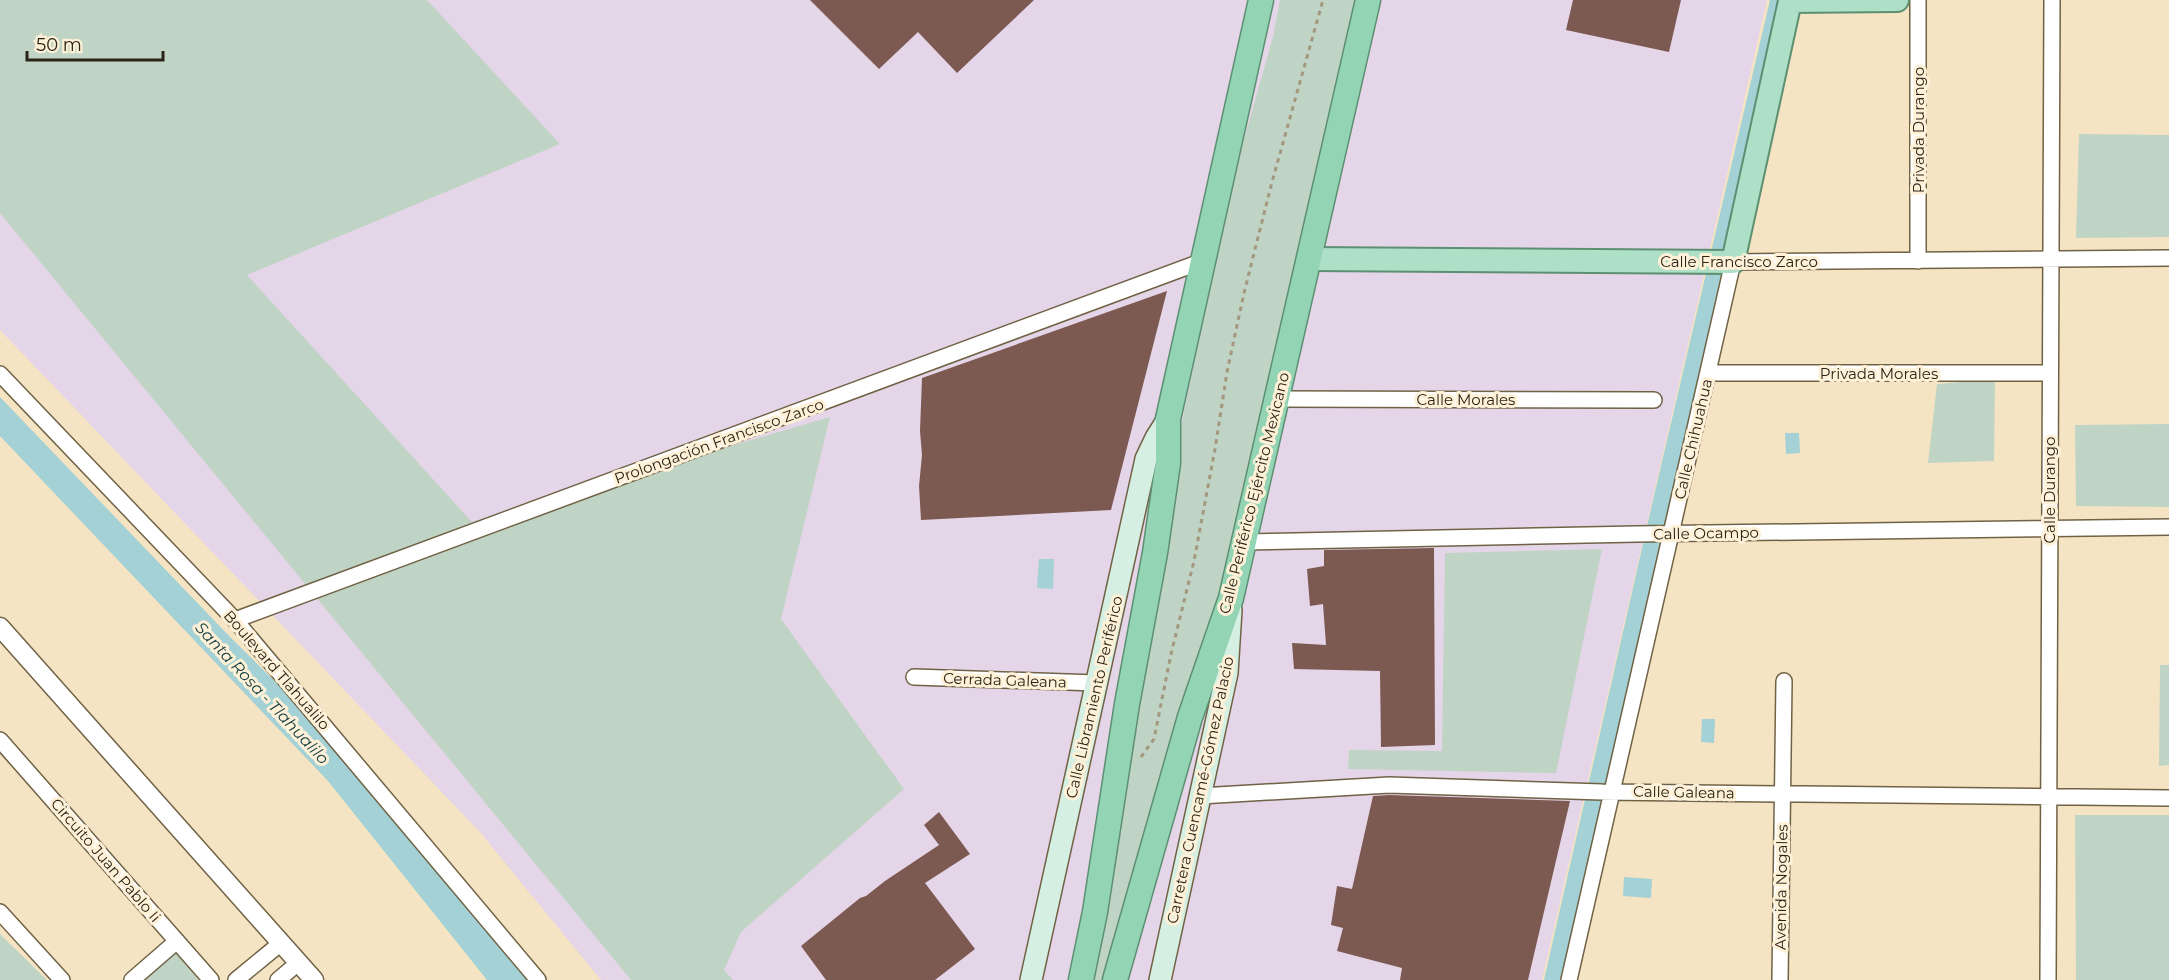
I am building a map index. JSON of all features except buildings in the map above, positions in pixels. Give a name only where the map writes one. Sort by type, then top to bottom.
[{"type":"highway","points":[[1081,980],[1095,912],[1127,704],[1155,554],[1168,464],[1168,419],[1261,0]]},
{"type":"highway","name":"Calle Periférico Ejército Mexicano","points":[[1115,980],[1190,717],[1231,598],[1368,0]]},
{"type":"main road","name":"Calle Chihuahua","points":[[1728,262],[1790,1],[1897,0]]},
{"type":"main road","name":"Calle Francisco Zarco","points":[[1309,259],[1728,262]]},
{"type":"main road","name":"Calle Libramiento Periférico","points":[[1031,980],[1146,459],[1168,419]]},
{"type":"main road","name":"Carretera Cuencamé-Gómez Palacio","points":[[1160,980],[1227,674],[1231,598]]},
{"type":"street","name":"Privada Durango","points":[[1918,0],[1918,261]]},
{"type":"street","name":"Calle Durango","points":[[2048,980],[2052,0]]},
{"type":"street","name":"Calle Francisco Zarco","points":[[1728,262],[2169,258]]},
{"type":"street","name":"Prolongación Francisco Zarco","points":[[235,620],[1203,261]]},
{"type":"street","name":"Calle Chihuahua","points":[[1569,980],[1607,791],[1666,534],[1708,373],[1728,262]]},
{"type":"street","name":"Privada Morales","points":[[1708,373],[2050,373]]},
{"type":"street","name":"Boulevard Tlahualilo","points":[[0,374],[235,620],[538,980]]},
{"type":"street","name":"Calle Morales","points":[[1278,399],[1654,400]]},
{"type":"street","name":"Calle Ocampo","points":[[1243,542],[2169,527]]},
{"type":"street","points":[[0,627],[314,980]]},
{"type":"street","name":"Cerrada Galeana","points":[[914,677],[1096,683]]},
{"type":"street","name":"Avenida Nogales","points":[[1779,980],[1784,681]]},
{"type":"street","name":"Circuito Juan Pablo Ii","points":[[0,740],[212,980]]},
{"type":"street","name":"Calle Galeana","points":[[1200,796],[1389,785],[1573,791],[2169,798]]},
{"type":"street","points":[[0,912],[62,980]]},
{"type":"street","points":[[132,980],[177,941]]},
{"type":"street","points":[[236,980],[281,943]]},
{"type":"street","points":[[278,980],[298,963]]},
{"type":"path","points":[[1117,777],[1135,766],[1154,739],[1171,654],[1194,561],[1227,372],[1242,304],[1272,182],[1323,0]]},
{"type":"shaded area","points":[[0,0],[1767,0],[1542,980],[601,980],[479,831],[0,330]]},
{"type":"green space","points":[[0,0],[427,0],[560,144],[247,275],[472,522],[830,417],[781,619],[904,789],[741,932],[724,970],[733,980],[631,980],[0,213]]},
{"type":"green space","points":[[1280,0],[1376,0],[1227,596],[1113,980],[1090,980],[1125,777],[1139,713],[1172,470],[1232,182],[1273,37]]},
{"type":"green space","points":[[2079,134],[2169,135],[2169,237],[2076,238]]},
{"type":"green space","points":[[1995,379],[1994,461],[1928,463],[1937,384]]},
{"type":"green space","points":[[2169,424],[2169,507],[2076,506],[2075,425]]},
{"type":"green space","points":[[1602,549],[1556,773],[1348,769],[1349,750],[1442,751],[1445,553]]},
{"type":"green space","points":[[2160,665],[2169,665],[2169,765],[2159,766]]},
{"type":"green space","points":[[2075,815],[2169,815],[2169,980],[2076,980]]},
{"type":"green space","points":[[0,934],[47,980],[0,980]]},
{"type":"green space","points":[[176,953],[199,980],[146,980]]},
{"type":"water","points":[[1770,0],[1784,0],[1732,243],[1562,980],[1544,980],[1650,513]]},
{"type":"water","name":"Santa Rosa - Tlahualilo","points":[[0,397],[231,638],[362,767],[532,980],[487,980],[328,781],[0,436]]},
{"type":"water","points":[[1785,433],[1799,433],[1800,453],[1786,454]]},
{"type":"water","points":[[1039,559],[1054,559],[1053,589],[1037,588]]},
{"type":"water","points":[[1702,719],[1715,719],[1714,743],[1701,742]]},
{"type":"water","points":[[1624,877],[1652,879],[1651,898],[1623,896]]}]
